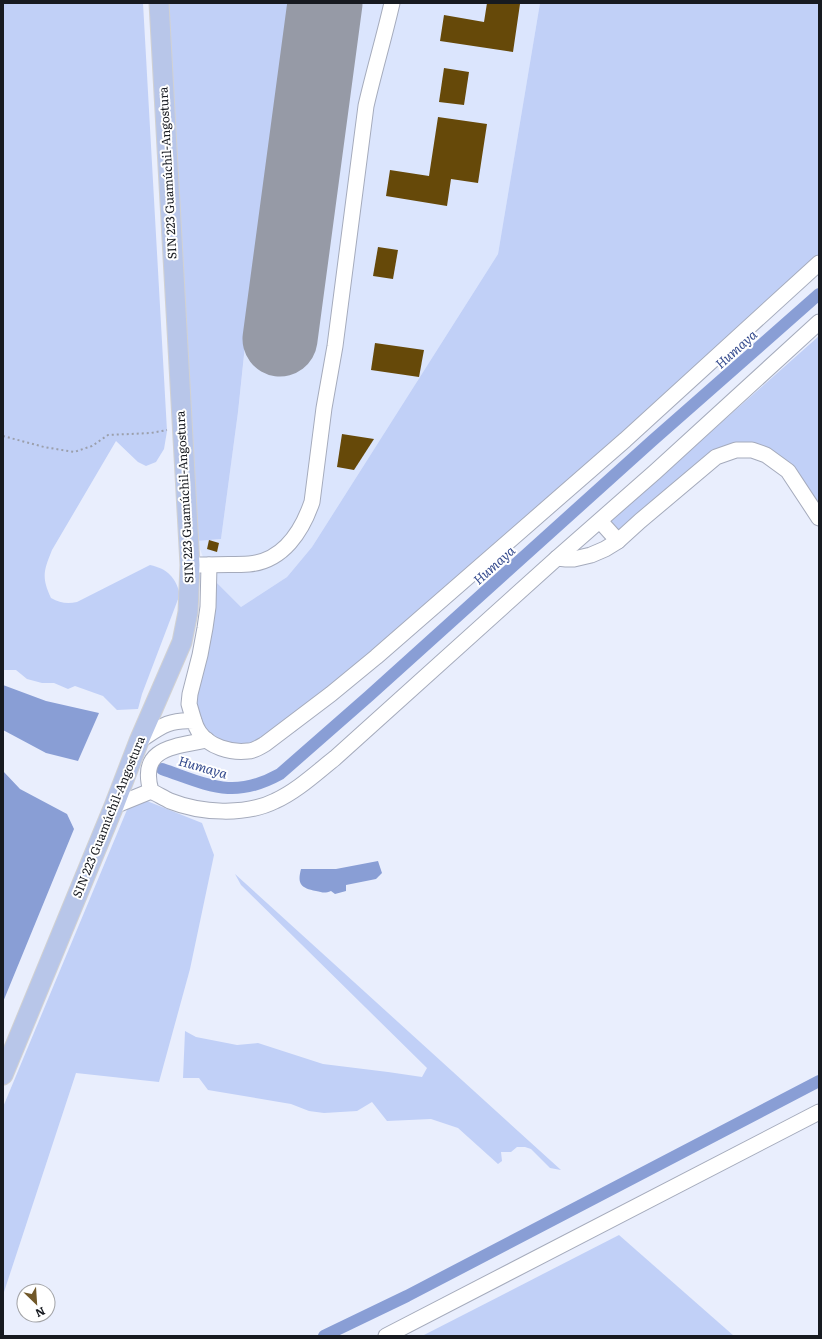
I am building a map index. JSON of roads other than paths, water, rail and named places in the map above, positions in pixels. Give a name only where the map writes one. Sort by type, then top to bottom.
[{"type":"main road","name":"SIN 223 Guamúchil-Angostura","points":[[3,1075],[114,806],[139,741],[182,642],[199,565],[182,428],[159,3]]},
{"type":"street","points":[[392,3],[366,106],[335,346],[324,408],[312,502],[298,531],[278,555],[259,563],[199,565],[208,607],[200,655],[190,694],[189,704],[199,732],[207,740],[222,748],[232,751],[248,751],[265,744],[290,727],[376,657],[625,440],[819,263]]},
{"type":"street","points":[[114,806],[151,791],[170,801],[202,809],[227,812],[251,809],[275,801],[306,782],[335,758],[655,472],[819,322]]},
{"type":"street","points":[[557,558],[566,560],[591,555],[605,549],[618,541],[716,457],[736,450],[752,450],[766,455],[788,471],[819,518]]},
{"type":"street","points":[[600,520],[618,541]]},
{"type":"street","points":[[139,741],[172,722],[181,720],[194,721]]},
{"type":"street","points":[[151,791],[148,772],[151,760],[160,752],[207,740]]},
{"type":"street","points":[[386,1336],[819,1112]]},
{"type":"waterway","name":"Humaya","points":[[162,769],[208,784],[234,788],[263,782],[280,774],[369,696],[652,441],[819,294]]},
{"type":"waterway","points":[[324,1336],[407,1296],[819,1081]]}]
